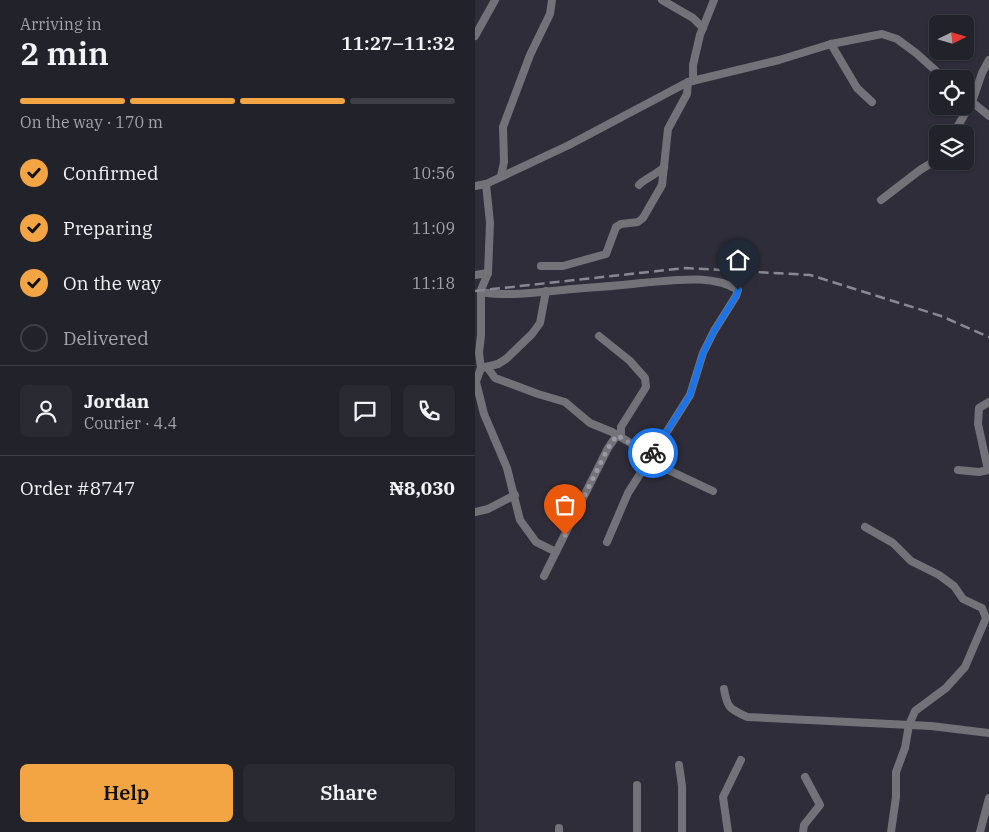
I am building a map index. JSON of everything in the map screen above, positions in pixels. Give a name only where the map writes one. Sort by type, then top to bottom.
[{"type":"street","points":[[475,36],[495,0]]},
{"type":"street","points":[[501,176],[504,162],[503,127],[530,55],[550,14],[552,0]]},
{"type":"street","points":[[661,0],[693,18],[703,28]]},
{"type":"street","points":[[541,266],[563,266],[607,254],[616,227],[621,224],[638,222],[643,218],[662,185],[668,129],[687,94],[699,35],[714,0]]},
{"type":"street","points":[[475,186],[486,184],[569,145],[690,82],[779,60],[831,44],[882,34],[897,39],[935,70]]},
{"type":"street","points":[[831,44],[857,88],[872,102]]},
{"type":"street","points":[[974,96],[989,60]]},
{"type":"street","points":[[974,104],[989,116]]},
{"type":"street","points":[[881,200],[929,164]]},
{"type":"street","points":[[639,185],[641,182],[657,174],[664,167]]},
{"type":"street","points":[[486,184],[490,223],[488,273],[479,297],[479,353],[484,368],[495,378],[565,402],[590,423],[619,436],[651,456],[666,469],[713,491]]},
{"type":"street","points":[[475,275],[488,273]]},
{"type":"street","points":[[479,297],[496,294],[680,280],[717,280],[729,284],[738,290],[703,353],[690,395],[627,493],[607,542]]},
{"type":"street","points":[[546,291],[540,323],[532,334],[499,364],[484,368],[476,383],[485,414],[507,468],[520,520],[536,542],[556,552]]},
{"type":"street","points":[[544,576],[608,448],[619,436],[621,427],[646,387],[645,378],[630,360],[599,336]]},
{"type":"street","points":[[958,470],[979,472],[989,470],[978,424],[979,408],[989,402]]},
{"type":"street","points":[[475,512],[489,510],[515,495]]},
{"type":"street","points":[[865,527],[893,543],[911,561],[939,575],[954,586],[963,599],[982,608],[986,618],[965,667],[946,688],[915,711],[909,725],[905,748],[897,772],[891,832]]},
{"type":"street","points":[[724,688],[725,700],[731,709],[747,716],[931,726],[989,733]]},
{"type":"street","points":[[728,832],[727,814],[723,797],[741,760]]},
{"type":"street","points":[[679,765],[682,786],[682,832]]},
{"type":"street","points":[[803,832],[804,825],[820,806],[805,776]]},
{"type":"street","points":[[637,785],[637,832]]},
{"type":"street","points":[[980,832],[989,798]]},
{"type":"railway","points":[[475,291],[685,268],[810,275],[941,316],[989,337]]},
{"type":"way so far","points":[[565,535],[608,448],[617,435],[651,456],[653,453]]},
{"type":"route","points":[[653,453],[690,395],[697,378],[703,353],[738,290]]}]
